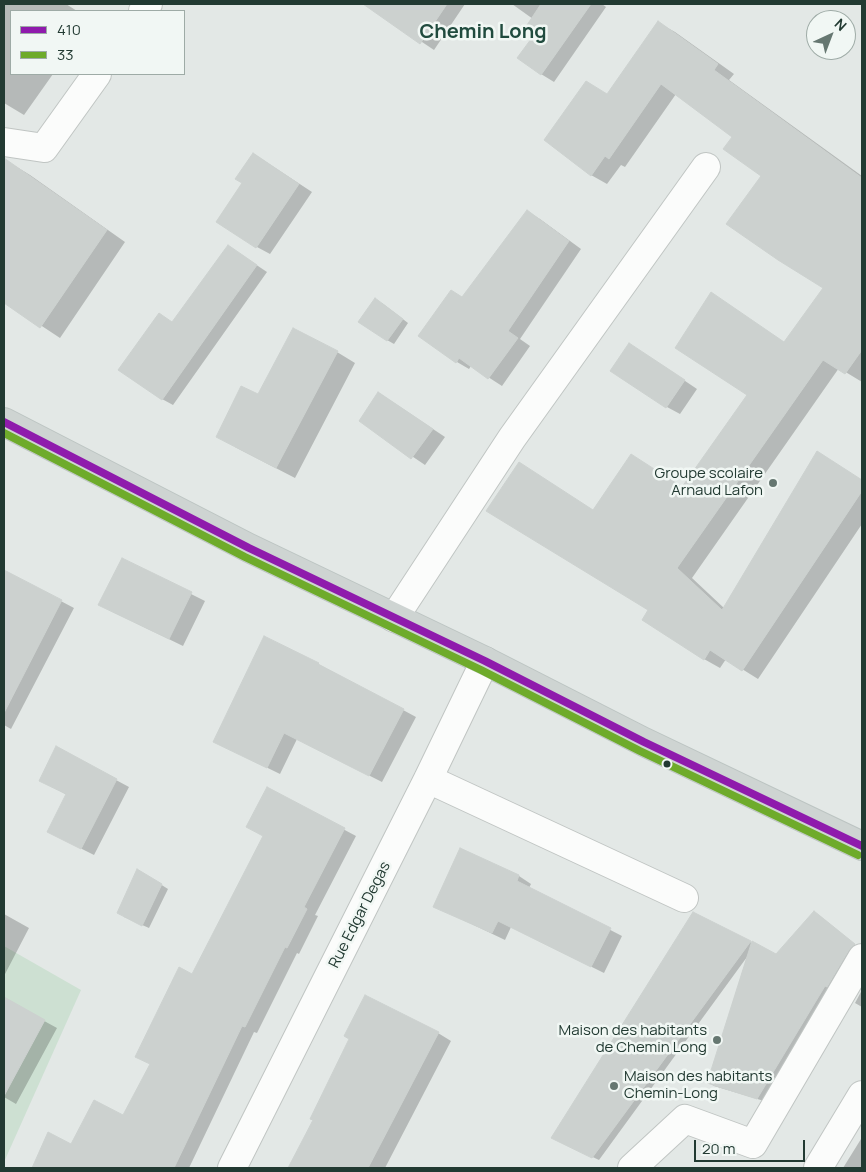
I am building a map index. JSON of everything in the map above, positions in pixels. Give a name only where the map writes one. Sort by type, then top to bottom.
[{"type":"main road","points":[[4,422],[249,548],[485,661],[644,742],[862,846]]},
{"type":"street","points":[[4,142],[44,148],[97,75]]},
{"type":"street","points":[[394,618],[512,438],[706,167]]},
{"type":"street","name":"Rue Edgar Degas","points":[[232,1168],[428,779],[485,661]]},
{"type":"street","points":[[428,779],[684,898]]},
{"type":"street","points":[[632,1168],[685,1119],[753,1144],[862,958]]},
{"type":"street","points":[[818,1168],[862,1095]]},
{"type":"green space","points":[[4,946],[81,990],[4,1162]]},
{"type":"building","points":[[363,4],[447,4],[420,44]]},
{"type":"building","points":[[541,4],[591,4],[541,75],[517,58],[534,35],[525,28]]},
{"type":"building","points":[[658,21],[718,64],[714,70],[862,178],[862,350],[845,374],[823,360],[677,568],[722,610],[817,451],[862,480],[862,491],[742,671],[710,650],[704,660],[642,620],[648,610],[486,511],[519,462],[593,510],[631,454],[682,487],[747,395],[675,348],[711,292],[784,342],[823,288],[726,224],[761,176],[723,149],[732,137],[661,84],[609,159],[605,156],[591,176],[544,140],[586,81],[607,94]]},
{"type":"building","points":[[253,153],[299,184],[256,248],[216,222],[242,183],[235,179]]},
{"type":"building","points":[[4,158],[107,230],[40,328],[4,303]]},
{"type":"building","points":[[527,210],[569,241],[508,331],[518,338],[488,379],[459,358],[456,363],[418,336],[451,290],[462,297]]},
{"type":"building","points":[[228,245],[257,265],[162,400],[118,370],[159,313],[172,322]]},
{"type":"building","points":[[375,298],[403,319],[387,341],[358,322]]},
{"type":"building","points":[[293,328],[338,351],[276,468],[216,437],[241,386],[258,394]]},
{"type":"building","points":[[629,343],[685,380],[666,408],[610,371]]},
{"type":"building","points":[[378,392],[433,429],[411,459],[359,421]]},
{"type":"building","points":[[122,558],[192,592],[169,639],[98,605]]},
{"type":"building","points":[[4,570],[62,600],[4,713]]},
{"type":"building","points":[[264,636],[404,709],[369,776],[284,733],[267,768],[213,742]]},
{"type":"building","points":[[56,746],[117,779],[81,849],[47,832],[66,794],[39,781]]},
{"type":"building","points":[[267,787],[345,828],[304,907],[307,909],[287,948],[285,947],[245,1027],[242,1026],[174,1168],[32,1168],[48,1132],[71,1144],[94,1100],[123,1115],[150,1064],[135,1057],[179,967],[192,974],[263,836],[246,827]]},
{"type":"building","points":[[460,848],[519,875],[517,881],[611,928],[591,967],[498,921],[492,933],[433,907]]},
{"type":"building","points":[[137,869],[162,884],[142,926],[117,913]]},
{"type":"building","name":"Maison des habitants Chemin-Long","points":[[814,911],[855,944],[849,950],[827,987],[825,986],[757,1099],[707,1083],[752,941],[776,954]]},
{"type":"building","name":"Maison des habitants Chemin-Long","points":[[693,912],[751,941],[592,1158],[551,1138]]},
{"type":"building","points":[[365,995],[439,1032],[368,1168],[288,1168],[313,1120],[310,1119],[349,1039],[344,1036]]},
{"type":"building","points":[[4,997],[45,1020],[4,1096]]},
{"type":"transit line","name":"410","points":[[4,422],[249,548],[485,661],[644,742],[862,846]]},
{"type":"transit line","name":"33","points":[[4,433],[245,557],[481,670],[640,751],[858,855]]},
{"type":"place","name":"Groupe scolaire Arnaud Lafon","points":[[773,483]]},
{"type":"place","name":"Maison des habitants de Chemin Long","points":[[717,1040]]},
{"type":"place","name":"Maison des habitants Chemin-Long","points":[[614,1086]]},
{"type":"district","name":"Chemin Long","points":[[483,32]]}]
